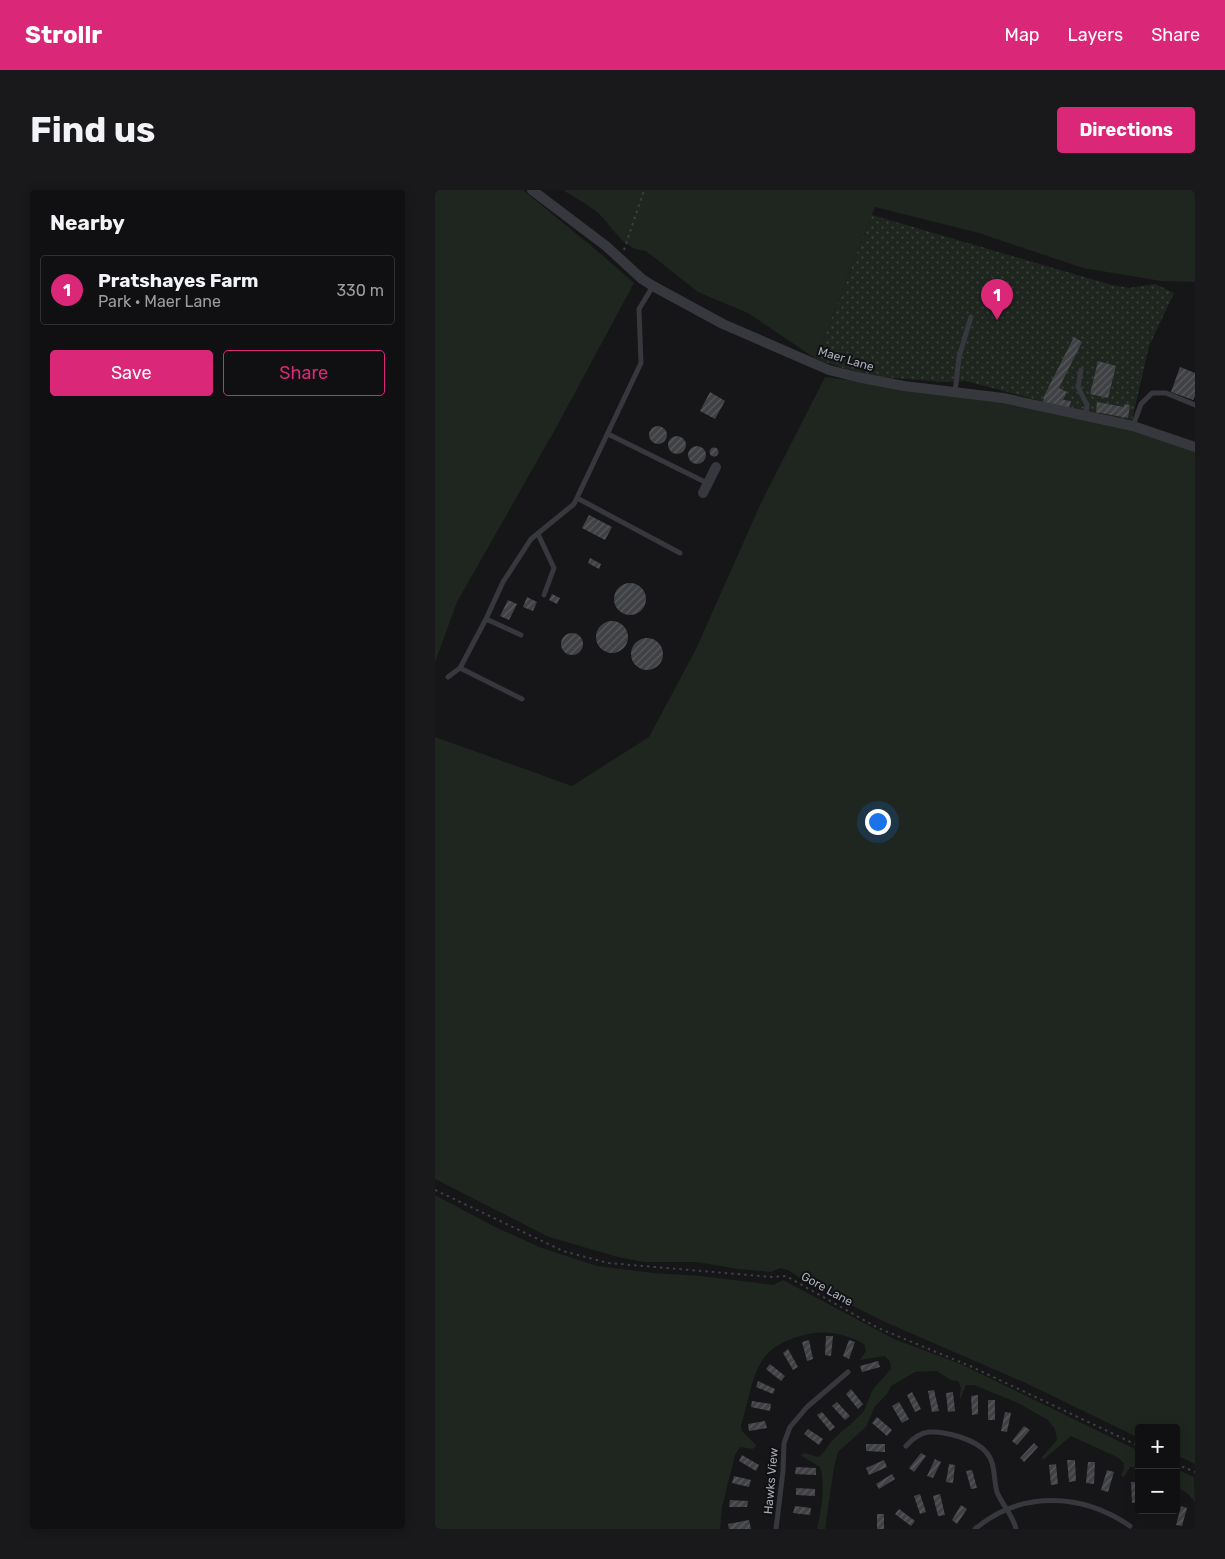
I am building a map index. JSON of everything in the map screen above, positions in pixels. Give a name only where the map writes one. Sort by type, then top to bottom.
[{"type":"street","name":"Maer Lane","points":[[532,190],[653,286],[723,324],[829,370],[904,386],[1003,398],[1133,426],[1195,446]]},
{"type":"street","points":[[703,493],[716,467]]},
{"type":"lane","points":[[448,677],[460,668],[503,582],[531,539],[574,504],[641,363],[639,310],[653,286]]},
{"type":"lane","points":[[955,392],[959,357],[971,317]]},
{"type":"lane","points":[[1081,370],[1078,387],[1087,406],[1086,416]]},
{"type":"lane","points":[[1133,426],[1141,404],[1152,393],[1166,393],[1195,405]]},
{"type":"lane","points":[[608,434],[707,483]]},
{"type":"lane","points":[[577,498],[681,553]]},
{"type":"lane","points":[[538,534],[555,568],[544,595]]},
{"type":"lane","points":[[486,619],[521,634]]},
{"type":"lane","points":[[460,668],[522,699]]},
{"type":"lane","name":"Hawks View","points":[[776,1529],[783,1471],[784,1442],[790,1427],[807,1407],[848,1372]]},
{"type":"lane","points":[[906,1446],[917,1437],[928,1432],[955,1435],[982,1449],[992,1462],[997,1492],[1017,1529]]},
{"type":"lane","points":[[975,1529],[994,1516],[1036,1500],[1074,1502],[1113,1514],[1130,1526]]},
{"type":"path","points":[[621,259],[644,190]]},
{"type":"path","name":"Gore Lane","points":[[435,1190],[563,1251],[608,1263],[744,1275],[786,1276],[878,1328],[970,1366],[1135,1444]]},
{"type":"path","points":[[1180,1466],[1195,1472]]},
{"type":"shaded area","points":[[435,190],[523,190],[634,283],[557,426],[457,602],[435,662]]},
{"type":"shaded area","points":[[563,190],[1195,190],[1195,282],[1161,281],[1083,268],[979,233],[875,207],[816,359],[748,313],[698,292],[646,251],[638,250],[624,242],[597,212]]},
{"type":"shaded area","points":[[872,215],[1108,284],[1129,288],[1155,284],[1174,293],[1149,346],[1132,420],[1042,405],[1042,401],[966,381],[944,382],[883,377],[849,370],[816,359]]},
{"type":"shaded area","points":[[825,377],[914,392],[1001,402],[1135,431],[1195,447],[1195,1464],[1180,1457],[1180,1424],[1135,1424],[1135,1436],[1028,1384],[885,1322],[811,1285],[788,1270],[780,1268],[771,1272],[697,1262],[644,1262],[618,1257],[549,1237],[435,1179],[435,737],[572,786],[649,737],[696,649],[761,503]]},
{"type":"shaded area","points":[[435,1195],[493,1226],[542,1248],[597,1266],[773,1285],[783,1280],[894,1339],[963,1365],[1135,1449],[1135,1468],[1130,1467],[1124,1477],[1121,1475],[1124,1463],[1117,1457],[1071,1436],[1043,1460],[1042,1457],[1057,1440],[1055,1429],[1048,1420],[1018,1403],[974,1385],[966,1385],[960,1400],[961,1388],[958,1381],[951,1380],[937,1371],[915,1372],[891,1386],[887,1394],[875,1406],[866,1427],[838,1452],[825,1529],[817,1529],[822,1498],[822,1474],[820,1467],[800,1455],[805,1453],[818,1457],[824,1452],[830,1443],[864,1411],[873,1389],[891,1369],[890,1362],[885,1356],[860,1360],[866,1351],[864,1344],[847,1336],[813,1333],[794,1338],[773,1349],[759,1366],[741,1425],[742,1431],[756,1445],[753,1449],[740,1447],[735,1455],[722,1507],[720,1529],[435,1529]]},
{"type":"shaded area","points":[[1180,1471],[1194,1477],[1195,1502],[1180,1489]]},
{"type":"building","points":[[1074,337],[1082,342],[1059,388],[1067,392],[1063,400],[1071,401],[1069,409],[1043,405],[1044,396]]},
{"type":"building","points":[[1098,361],[1116,366],[1108,398],[1090,394]]},
{"type":"building","points":[[1180,367],[1195,373],[1195,396],[1193,400],[1171,392]]},
{"type":"building","points":[[710,392],[725,401],[715,419],[700,411]]},
{"type":"building","points":[[1097,402],[1124,407],[1124,404],[1130,405],[1128,418],[1096,412]]},
{"type":"building","points":[[658,426],[664,429],[667,435],[664,441],[658,444],[652,441],[649,435],[652,429]]},
{"type":"building","points":[[677,436],[683,439],[686,445],[683,451],[677,454],[671,451],[668,445],[671,439]]},
{"type":"building","points":[[697,446],[703,449],[706,455],[703,461],[697,464],[691,461],[688,455],[691,449]]},
{"type":"building","points":[[714,447],[719,452],[714,457],[709,452]]},
{"type":"building","points":[[589,515],[612,527],[605,540],[582,528]]},
{"type":"building","points":[[590,558],[601,564],[599,569],[588,563]]},
{"type":"building","points":[[630,583],[642,587],[646,599],[642,611],[630,615],[618,611],[614,599],[618,587]]},
{"type":"building","points":[[552,594],[560,598],[557,604],[549,600]]},
{"type":"building","points":[[527,597],[537,602],[533,611],[523,607]]},
{"type":"building","points":[[508,600],[517,604],[509,620],[500,616]]},
{"type":"building","points":[[612,621],[618,622],[623,626],[627,631],[627,643],[623,648],[618,652],[612,653],[606,652],[601,648],[597,643],[596,637],[597,631],[601,626],[606,622]]},
{"type":"building","points":[[572,633],[580,636],[583,644],[580,652],[572,655],[564,652],[561,644],[564,636]]},
{"type":"building","points":[[647,638],[653,639],[658,643],[662,648],[662,660],[658,665],[653,669],[647,670],[641,669],[636,665],[632,660],[631,654],[632,648],[636,643],[641,639]]},
{"type":"building","points":[[826,1336],[833,1336],[831,1356],[825,1355]]},
{"type":"building","points":[[809,1340],[813,1359],[807,1361],[802,1342]]},
{"type":"building","points":[[849,1340],[855,1342],[849,1359],[843,1356]]},
{"type":"building","points":[[788,1349],[798,1367],[793,1370],[783,1353]]},
{"type":"building","points":[[878,1361],[880,1367],[862,1372],[860,1366]]},
{"type":"building","points":[[770,1364],[785,1376],[781,1381],[766,1369]]},
{"type":"building","points":[[758,1381],[775,1389],[773,1394],[756,1387]]},
{"type":"building","points":[[851,1389],[863,1404],[858,1409],[846,1394]]},
{"type":"building","points":[[934,1390],[939,1411],[932,1412],[928,1391]]},
{"type":"building","points":[[912,1392],[921,1409],[915,1412],[907,1395]]},
{"type":"building","points":[[953,1392],[955,1411],[948,1412],[946,1393]]},
{"type":"building","points":[[978,1395],[978,1414],[972,1415],[971,1396]]},
{"type":"building","points":[[988,1400],[995,1400],[995,1420],[988,1420]]},
{"type":"building","points":[[752,1401],[771,1404],[770,1411],[751,1407]]},
{"type":"building","points":[[837,1402],[850,1416],[845,1420],[832,1406]]},
{"type":"building","points":[[899,1402],[909,1419],[902,1423],[892,1406]]},
{"type":"building","points":[[822,1412],[835,1427],[830,1431],[817,1415]]},
{"type":"building","points":[[1005,1412],[1011,1413],[1007,1432],[1001,1431]]},
{"type":"building","points":[[877,1417],[892,1430],[887,1436],[872,1423]]},
{"type":"building","points":[[765,1421],[767,1428],[749,1431],[748,1424]]},
{"type":"building","points":[[1024,1426],[1030,1430],[1017,1445],[1012,1441]]},
{"type":"building","points":[[808,1429],[823,1439],[819,1445],[804,1434]]},
{"type":"building","points":[[1034,1443],[1038,1447],[1024,1462],[1020,1458]]},
{"type":"building","points":[[866,1444],[885,1444],[885,1452],[866,1451]]},
{"type":"building","points":[[921,1453],[926,1456],[914,1472],[909,1468]]},
{"type":"building","points":[[742,1455],[759,1465],[756,1471],[739,1461]]},
{"type":"building","points":[[935,1459],[941,1462],[933,1478],[927,1476]]},
{"type":"building","points":[[884,1460],[887,1467],[869,1475],[866,1468]]},
{"type":"building","points":[[1067,1460],[1075,1460],[1076,1481],[1069,1482]]},
{"type":"building","points":[[1088,1462],[1095,1462],[1094,1484],[1086,1483]]},
{"type":"building","points":[[949,1464],[955,1465],[953,1483],[946,1482]]},
{"type":"building","points":[[1056,1464],[1058,1484],[1051,1485],[1049,1465]]},
{"type":"building","points":[[796,1467],[816,1468],[816,1475],[795,1474]]},
{"type":"building","points":[[972,1470],[977,1488],[971,1489],[966,1471]]},
{"type":"building","points":[[1107,1470],[1114,1472],[1108,1492],[1101,1490]]},
{"type":"building","points":[[892,1474],[895,1479],[879,1489],[876,1484]]},
{"type":"building","points":[[734,1476],[751,1480],[749,1487],[732,1483]]},
{"type":"building","points":[[1131,1482],[1135,1482],[1135,1503],[1132,1503]]},
{"type":"building","points":[[796,1488],[815,1489],[815,1496],[796,1495]]},
{"type":"building","points":[[920,1494],[926,1512],[920,1514],[914,1496]]},
{"type":"building","points":[[940,1494],[945,1515],[938,1516],[933,1496]]},
{"type":"building","points":[[730,1500],[748,1501],[747,1507],[729,1507]]},
{"type":"building","points":[[961,1505],[967,1509],[957,1524],[952,1520]]},
{"type":"building","points":[[795,1506],[811,1508],[810,1515],[793,1513]]},
{"type":"building","points":[[1181,1506],[1187,1508],[1182,1526],[1176,1525]]},
{"type":"building","points":[[899,1509],[915,1521],[911,1526],[895,1514]]},
{"type":"building","points":[[877,1514],[884,1514],[884,1529],[877,1529]]},
{"type":"building","points":[[749,1520],[751,1529],[729,1529],[728,1524]]},
{"type":"place","name":"Pratshayes Farm","points":[[997,320]]}]
